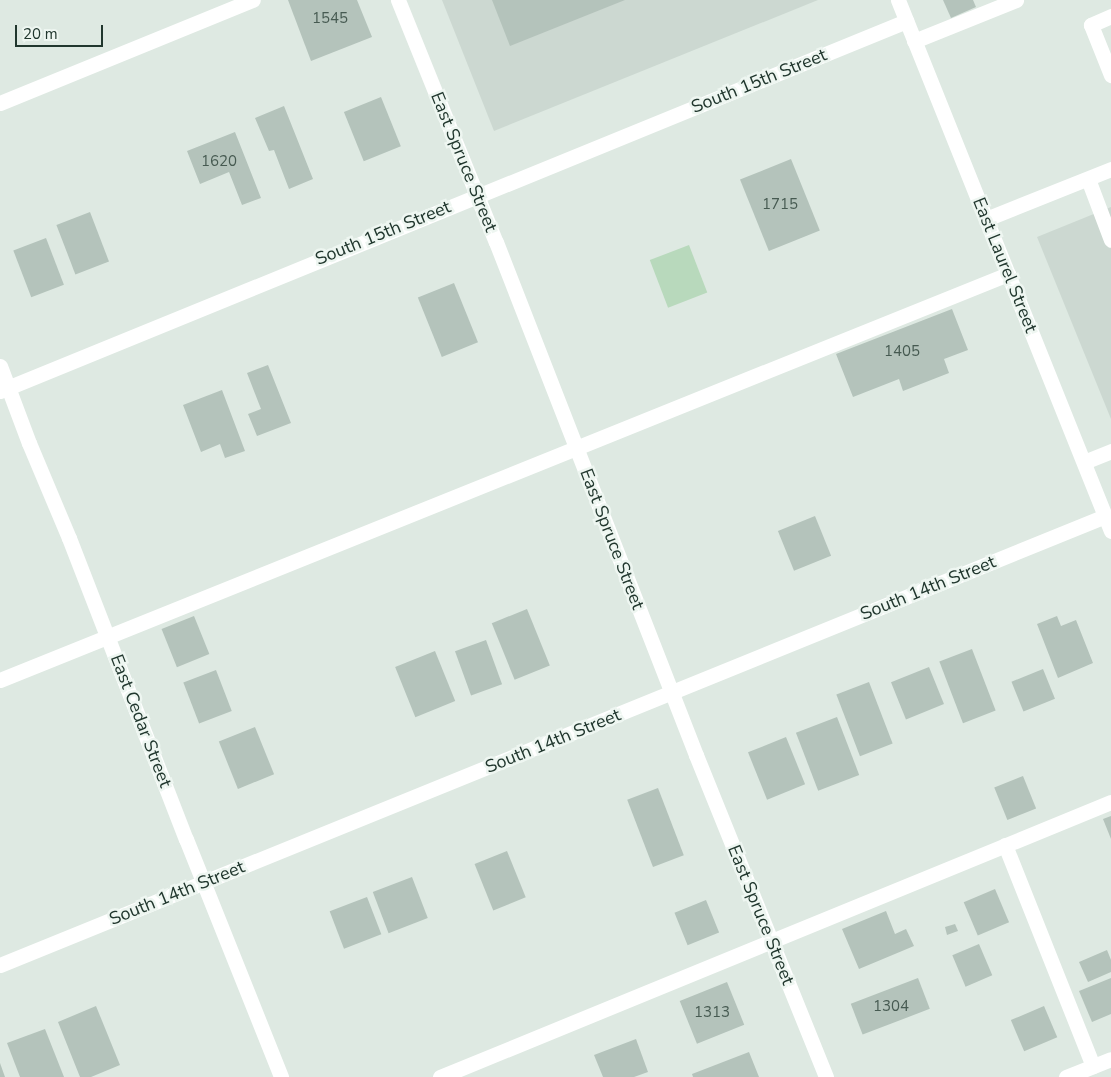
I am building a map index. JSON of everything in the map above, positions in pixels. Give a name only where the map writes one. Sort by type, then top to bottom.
[{"type":"street","points":[[0,103],[253,0]]},
{"type":"street","name":"East Spruce Street","points":[[398,0],[478,195],[672,692],[826,1077]]},
{"type":"street","name":"East Laurel Street","points":[[898,0],[1111,531]]},
{"type":"street","points":[[914,41],[1016,0]]},
{"type":"street","points":[[1111,16],[1091,24],[1111,75]]},
{"type":"street","name":"South 15th Street","points":[[4,389],[906,22]]},
{"type":"street","points":[[986,219],[1111,169]]},
{"type":"street","points":[[1088,179],[1111,240]]},
{"type":"street","points":[[0,680],[576,446],[1008,274]]},
{"type":"street","name":"East Cedar Street","points":[[0,366],[4,389],[29,443],[108,635],[203,883],[281,1077]]},
{"type":"street","points":[[1084,462],[1111,451]]},
{"type":"street","name":"South 14th Street","points":[[0,965],[1105,516]]},
{"type":"street","points":[[440,1077],[1111,802]]},
{"type":"street","points":[[1005,845],[1093,1066]]},
{"type":"street","points":[[1066,1077],[1111,1059]]},
{"type":"shaded area","points":[[442,0],[818,0],[494,131]]},
{"type":"shaded area","points":[[1111,207],[1111,419],[1037,237]]},
{"type":"green space","points":[[689,245],[707,293],[668,308],[650,260]]},
{"type":"building","points":[[288,0],[357,0],[372,37],[311,61]]},
{"type":"building","points":[[492,0],[625,0],[510,46]]},
{"type":"building","points":[[943,0],[973,0],[976,7],[951,18]]},
{"type":"building","points":[[381,97],[401,146],[364,161],[344,112]]},
{"type":"building","points":[[284,106],[313,179],[289,189],[274,150],[269,151],[255,118]]},
{"type":"building","points":[[235,132],[261,198],[242,205],[229,172],[200,184],[187,151]]},
{"type":"building","points":[[791,159],[820,230],[769,251],[740,180]]},
{"type":"building","points":[[90,212],[109,261],[75,274],[56,225]]},
{"type":"building","points":[[46,238],[64,285],[31,297],[13,251]]},
{"type":"building","points":[[454,283],[478,342],[442,357],[418,298]]},
{"type":"building","points":[[952,309],[968,350],[944,359],[949,373],[903,391],[899,379],[853,397],[836,354]]},
{"type":"building","points":[[268,365],[291,423],[257,436],[248,414],[261,409],[247,373]]},
{"type":"building","points":[[222,390],[245,451],[225,458],[220,444],[201,452],[183,405]]},
{"type":"building","points":[[815,516],[831,556],[794,571],[778,531]]},
{"type":"building","points":[[527,609],[550,666],[515,680],[492,623]]},
{"type":"building","points":[[194,616],[209,654],[177,667],[162,629]]},
{"type":"building","points":[[1057,616],[1061,626],[1076,620],[1093,663],[1058,678],[1037,624]]},
{"type":"building","points":[[486,640],[502,684],[471,695],[455,651]]},
{"type":"building","points":[[972,649],[996,711],[963,723],[939,662]]},
{"type":"building","points":[[435,651],[455,701],[415,717],[395,667]]},
{"type":"building","points":[[929,667],[944,704],[906,719],[891,682]]},
{"type":"building","points":[[1043,669],[1055,699],[1023,711],[1011,682]]},
{"type":"building","points":[[216,670],[232,711],[199,724],[183,683]]},
{"type":"building","points":[[869,682],[893,744],[860,756],[836,695]]},
{"type":"building","points":[[837,717],[859,775],[818,791],[796,733]]},
{"type":"building","points":[[255,727],[274,774],[238,789],[219,742]]},
{"type":"building","points":[[786,737],[805,784],[767,800],[748,752]]},
{"type":"building","points":[[1023,776],[1036,808],[1007,820],[994,788]]},
{"type":"building","points":[[658,788],[684,855],[653,867],[627,800]]},
{"type":"building","points":[[1111,816],[1111,839],[1103,819]]},
{"type":"building","points":[[507,851],[526,897],[493,910],[475,864]]},
{"type":"building","points":[[412,877],[428,918],[389,933],[373,892]]},
{"type":"building","points":[[995,889],[1009,922],[978,935],[964,902]]},
{"type":"building","points":[[367,897],[381,934],[344,949],[330,911]]},
{"type":"building","points":[[706,900],[719,932],[688,945],[674,913]]},
{"type":"building","points":[[886,911],[895,934],[906,929],[914,946],[859,969],[842,929]]},
{"type":"building","points":[[955,924],[958,931],[947,935],[945,927]]},
{"type":"building","points":[[979,944],[992,975],[966,987],[952,955]]},
{"type":"building","points":[[1107,950],[1111,960],[1111,972],[1088,982],[1079,962]]},
{"type":"building","points":[[918,978],[930,1009],[863,1035],[851,1004]]},
{"type":"building","points":[[1111,978],[1111,1014],[1092,1022],[1079,991]]},
{"type":"building","points":[[727,982],[744,1025],[697,1044],[680,1001]]},
{"type":"building","points":[[96,1006],[120,1065],[91,1077],[80,1077],[58,1022]]},
{"type":"building","points":[[1044,1006],[1057,1037],[1024,1051],[1011,1020]]},
{"type":"building","points":[[45,1029],[64,1077],[20,1077],[7,1043]]},
{"type":"building","points":[[636,1039],[648,1072],[634,1077],[603,1077],[594,1055]]},
{"type":"building","points":[[749,1052],[759,1077],[693,1077],[692,1074]]},
{"type":"building","points":[[0,1063],[5,1077],[0,1077]]}]
